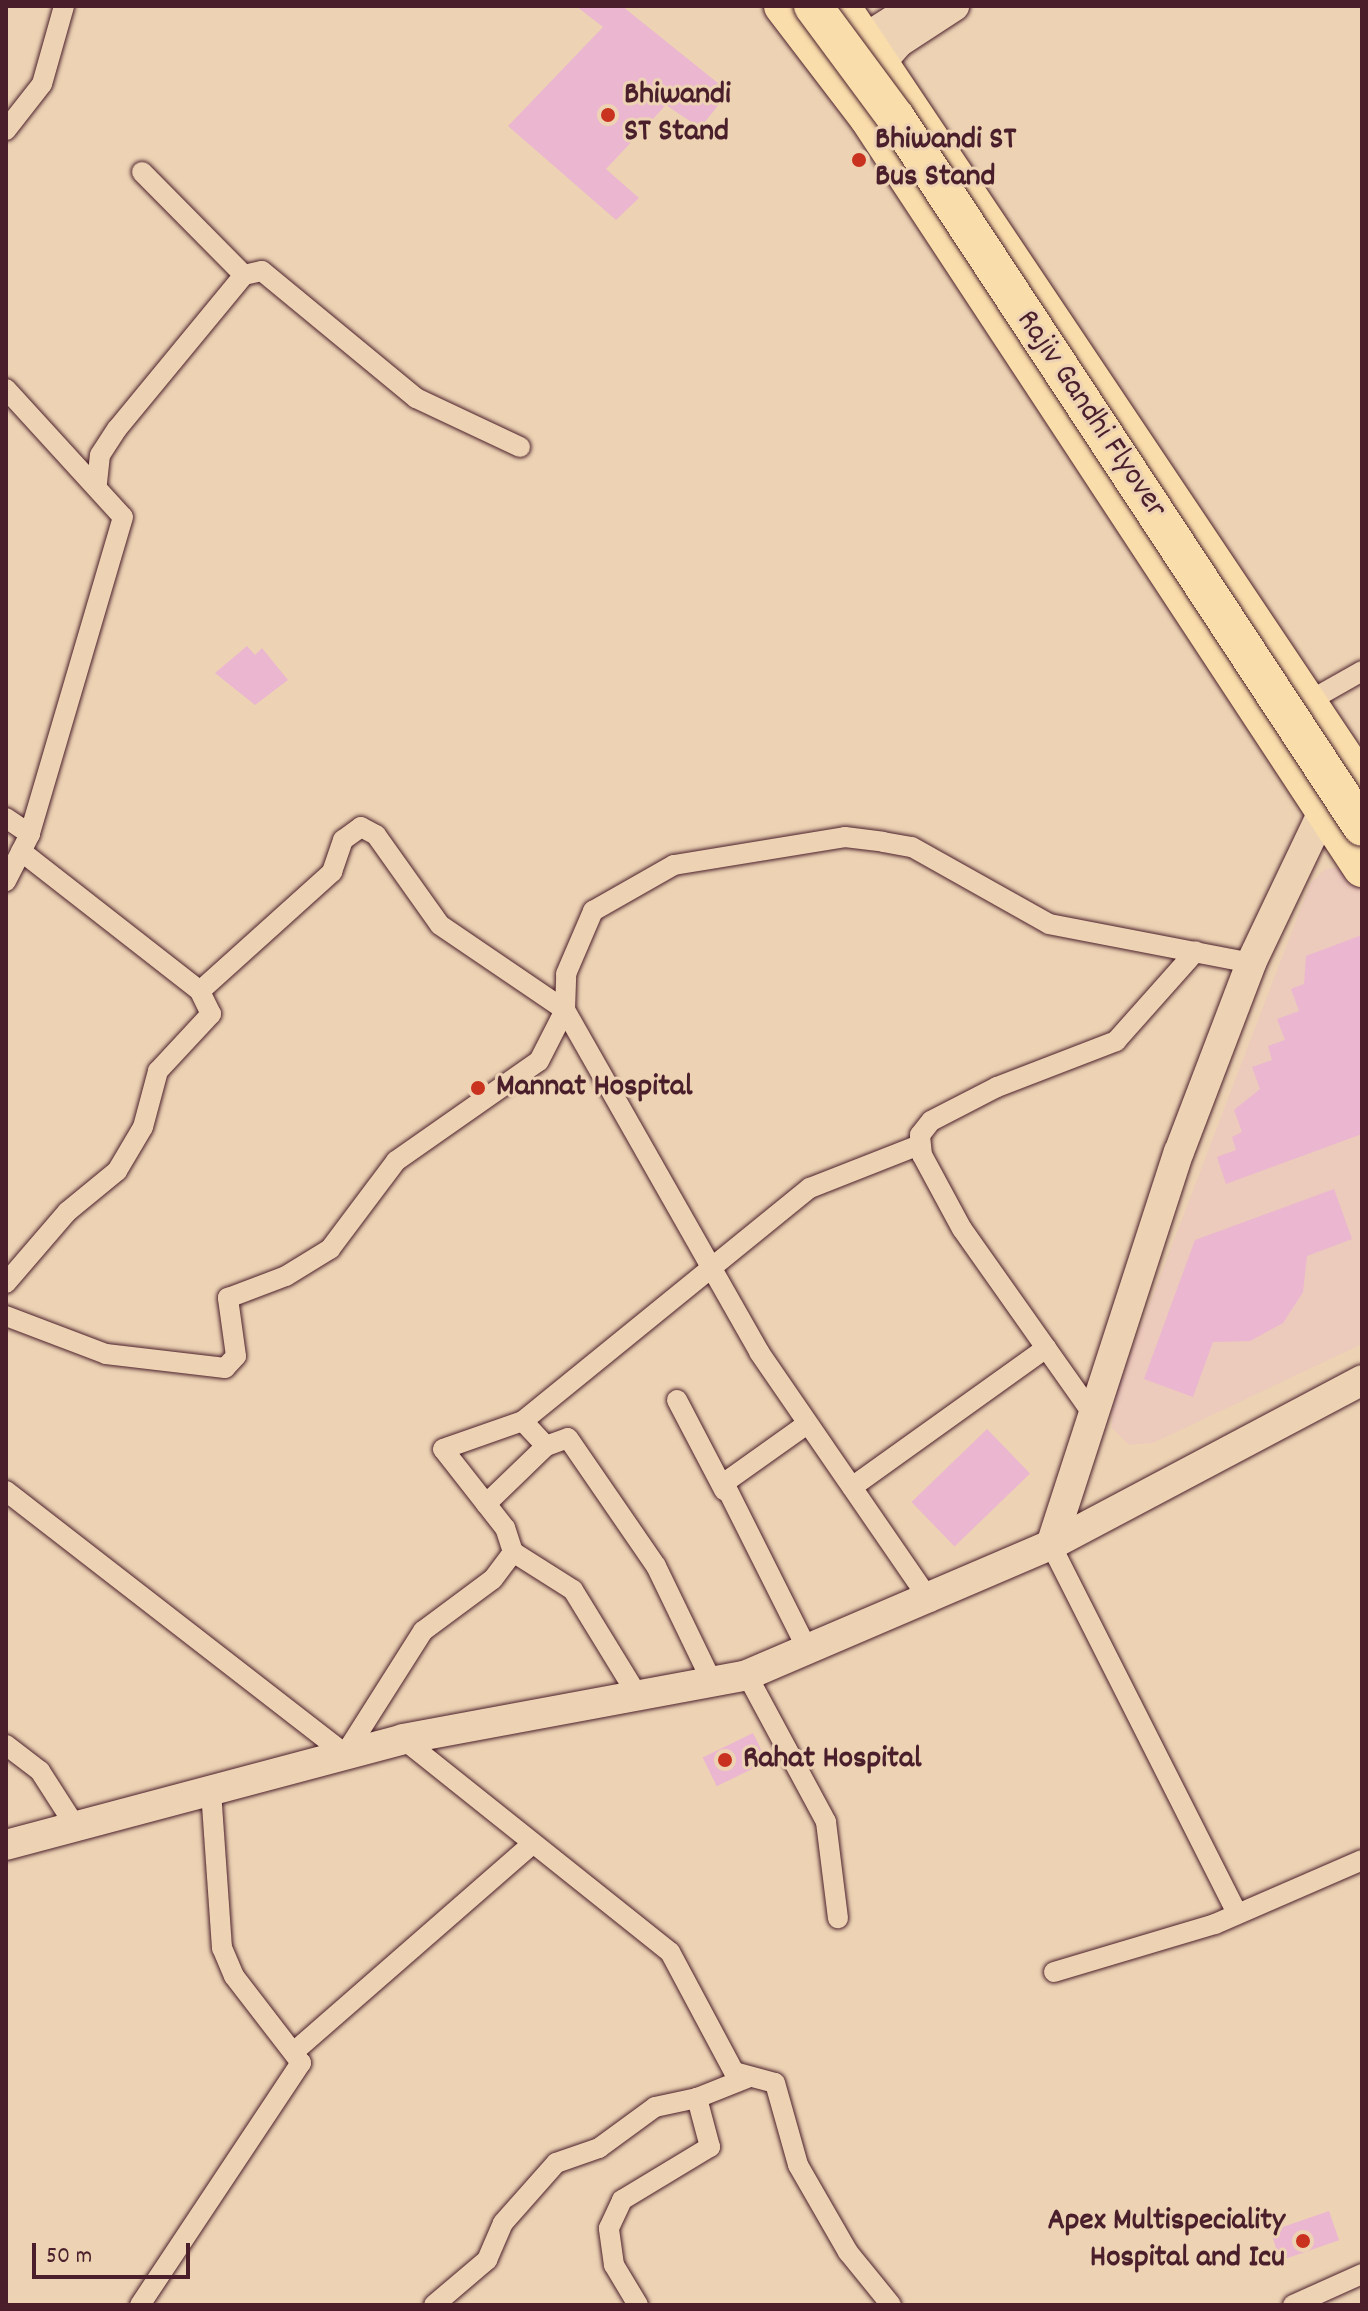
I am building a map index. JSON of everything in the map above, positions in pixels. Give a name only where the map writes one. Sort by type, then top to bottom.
[{"type":"highway","points":[[783,6],[840,78],[1362,868]]},
{"type":"highway","name":"Rajiv Gandhi Flyover","points":[[813,6],[896,118],[1362,827]]},
{"type":"highway","points":[[841,6],[874,50],[1355,774]]},
{"type":"street","points":[[6,130],[42,84],[64,6]]},
{"type":"street","points":[[840,78],[874,50],[916,6]]},
{"type":"street","points":[[874,50],[899,42],[954,6]]},
{"type":"street","points":[[142,172],[244,275],[273,275],[396,383],[520,447]]},
{"type":"street","points":[[97,483],[107,443],[244,275]]},
{"type":"street","points":[[6,389],[29,422],[116,502],[121,529],[25,842],[6,881]]},
{"type":"street","points":[[1267,724],[1362,671]]},
{"type":"street","points":[[1235,1910],[1051,1545],[1092,1413],[1251,963],[1324,809],[1355,774]]},
{"type":"street","points":[[6,818],[25,842],[200,991],[211,1014],[158,1071],[131,1151],[6,1283]]},
{"type":"street","points":[[200,991],[332,872],[343,840],[361,827],[386,846],[440,925],[565,1010],[708,1266],[807,1424],[931,1602]]},
{"type":"street","points":[[6,1316],[106,1354],[225,1368],[236,1356],[228,1298],[286,1276],[330,1249],[396,1161],[539,1061],[565,1010],[575,942],[593,911],[619,890],[674,865],[845,837],[912,847],[1049,924],[1251,963]]},
{"type":"street","points":[[638,1696],[573,1590],[513,1552],[486,1504],[443,1449],[523,1421],[708,1266],[810,1188],[919,1145],[931,1121],[959,1105],[1116,1041],[1196,951]]},
{"type":"street","points":[[919,1145],[962,1229],[1092,1413]]},
{"type":"street","points":[[852,1487],[1046,1348]]},
{"type":"street","points":[[6,1845],[403,1739],[747,1675],[931,1602],[1051,1545],[1362,1380]]},
{"type":"street","points":[[677,1400],[808,1651]]},
{"type":"street","points":[[523,1421],[546,1446]]},
{"type":"street","points":[[724,1490],[729,1478],[807,1424]]},
{"type":"street","points":[[486,1504],[546,1446],[568,1438],[656,1566],[712,1682]]},
{"type":"street","points":[[6,1491],[345,1754]]},
{"type":"street","points":[[345,1754],[423,1631],[493,1579],[513,1552]]},
{"type":"street","points":[[747,1675],[826,1822],[838,1918]]},
{"type":"street","points":[[403,1739],[531,1845],[647,1927],[670,1952],[734,2072],[747,2078],[775,2083],[798,2165],[848,2252],[891,2305]]},
{"type":"street","points":[[6,1745],[40,1771],[76,1827]]},
{"type":"street","points":[[140,2305],[297,2076],[296,2050],[253,2003],[222,1948],[211,1790]]},
{"type":"street","points":[[296,2050],[531,1845]]},
{"type":"street","points":[[1054,1972],[1215,1924],[1235,1910],[1362,1860]]},
{"type":"street","points":[[434,2305],[487,2260],[503,2223],[556,2163],[599,2148],[655,2107],[697,2098],[747,2078]]},
{"type":"street","points":[[638,2305],[614,2265],[609,2228],[622,2200],[710,2147],[697,2098]]},
{"type":"street","points":[[1293,2305],[1362,2274]]},
{"type":"shaded area","points":[[1343,867],[1362,889],[1362,1344],[1153,1443],[1129,1445],[1112,1428],[1111,1405],[1310,884],[1325,869]]},
{"type":"building","name":"Bhiwandi ST Stand","points":[[576,6],[622,6],[729,92],[700,128],[666,105],[606,169],[639,198],[616,220],[508,126],[603,27]]},
{"type":"building","points":[[247,646],[255,655],[262,648],[288,680],[255,705],[215,673]]},
{"type":"building","points":[[1362,935],[1362,1134],[1226,1184],[1217,1157],[1236,1150],[1232,1137],[1242,1132],[1234,1110],[1260,1089],[1252,1067],[1272,1060],[1268,1046],[1285,1040],[1277,1019],[1299,1011],[1291,989],[1304,984],[1306,956]]},
{"type":"building","points":[[1334,1189],[1352,1239],[1307,1256],[1303,1292],[1283,1323],[1250,1341],[1213,1342],[1193,1397],[1144,1379],[1195,1240]]},
{"type":"building","points":[[987,1429],[1030,1474],[955,1547],[911,1502]]},
{"type":"building","points":[[753,1733],[767,1762],[717,1786],[703,1758]]},
{"type":"building","points":[[1329,2211],[1339,2240],[1280,2260],[1270,2231]]},
{"type":"place","name":"Bhiwandi ST Stand","points":[[608,115]]},
{"type":"place","name":"Bhiwandi ST Bus Stand","points":[[859,160]]},
{"type":"place","name":"Mannat Hospital","points":[[478,1088]]},
{"type":"place","name":"Rahat Hospital","points":[[725,1760]]},
{"type":"place","name":"Apex Multispeciality Hospital and Icu","points":[[1303,2241]]}]
